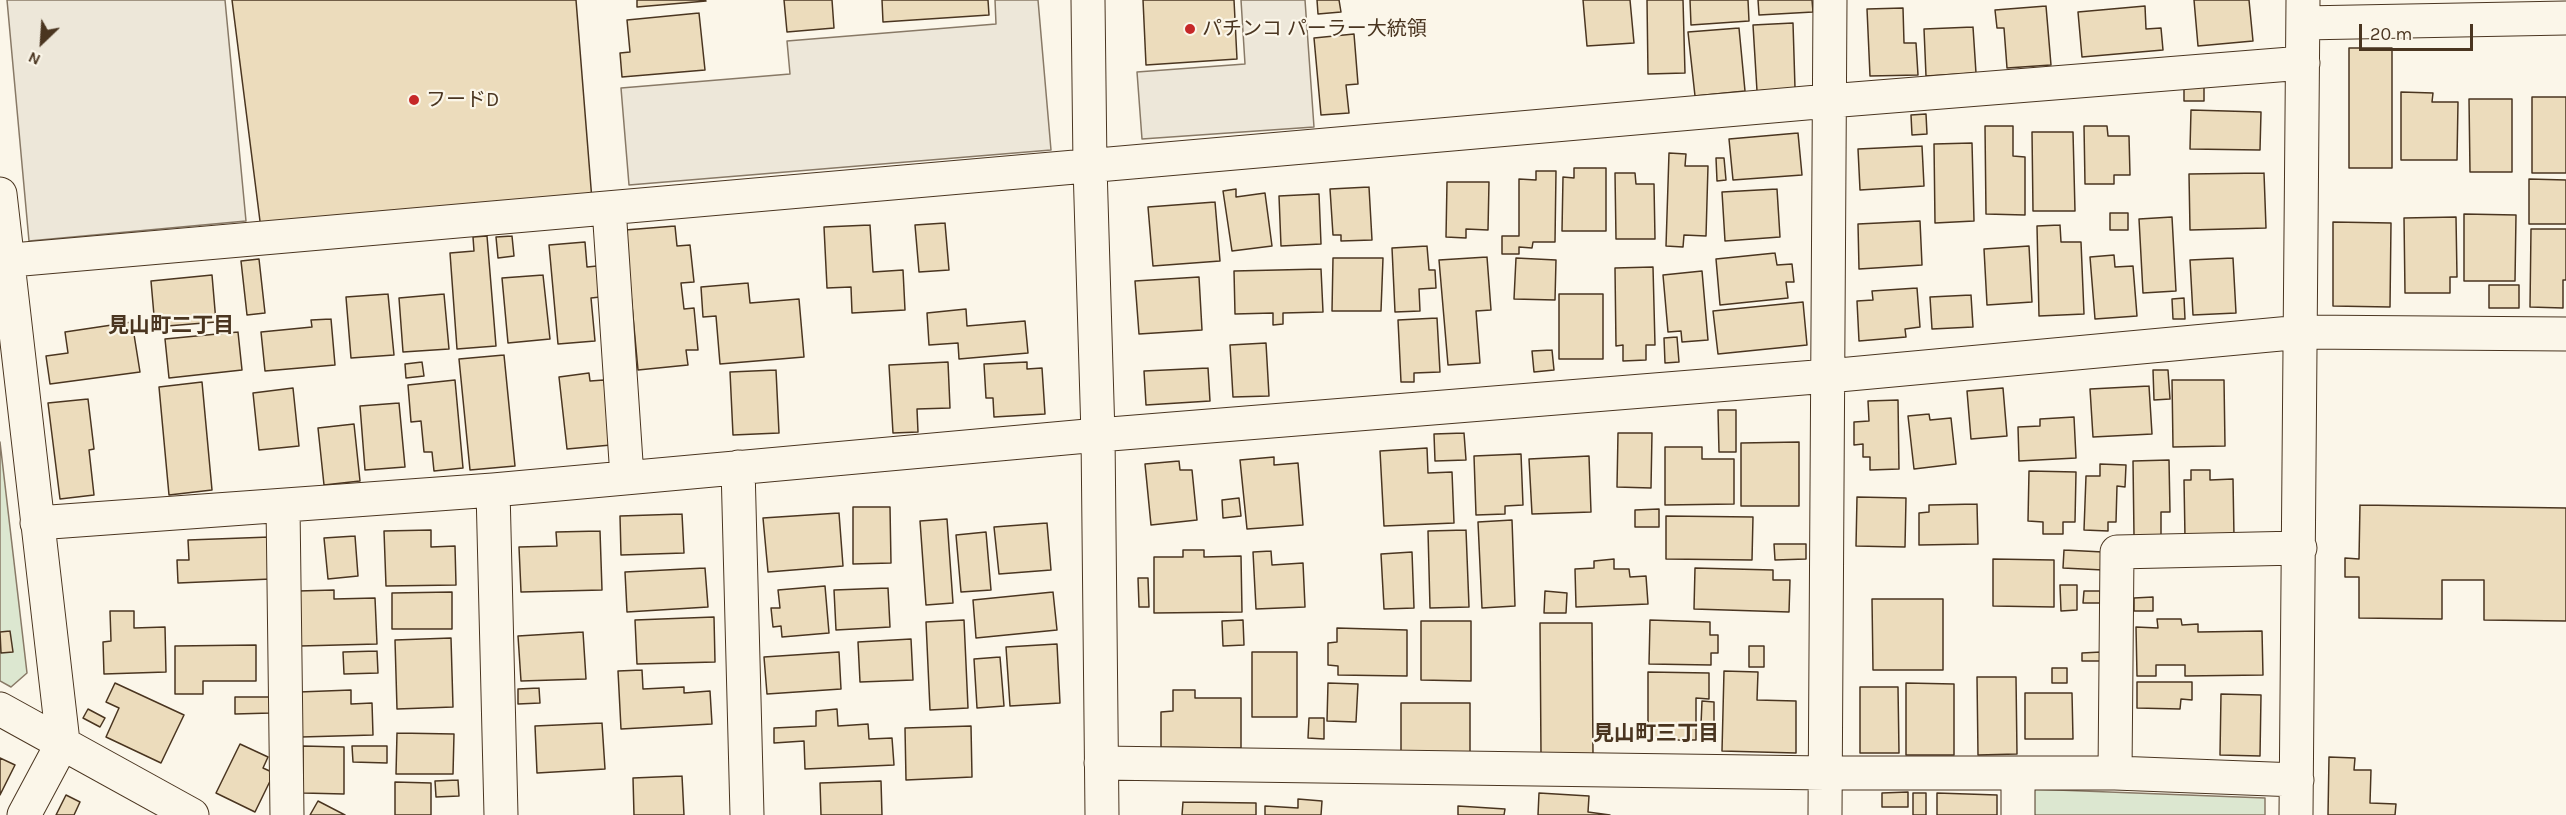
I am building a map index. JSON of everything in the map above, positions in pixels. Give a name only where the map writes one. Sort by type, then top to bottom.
[{"type":"street","points":[[1088,0],[1090,166],[1098,435],[1101,815]]},
{"type":"street","points":[[1825,815],[1830,0]]},
{"type":"street","points":[[2296,815],[2303,12],[2566,18]]},
{"type":"street","points":[[4,260],[2303,63]]},
{"type":"street","points":[[0,194],[4,260],[63,742],[24,815]]},
{"type":"street","points":[[609,208],[627,477]]},
{"type":"street","points":[[37,523],[493,490],[1098,435],[1828,376],[2302,332],[2566,334]]},
{"type":"street","points":[[738,467],[747,815]]},
{"type":"street","points":[[493,490],[501,815]]},
{"type":"street","points":[[283,506],[287,815]]},
{"type":"street","points":[[2115,773],[2117,552],[2300,548]]},
{"type":"street","points":[[0,709],[192,815]]},
{"type":"street","points":[[1101,763],[1825,773],[2115,773],[2297,780]]},
{"type":"street","points":[[2018,773],[2018,815]]},
{"type":"green space","points":[[0,442],[27,673],[11,687],[0,681]]},
{"type":"green space","points":[[2031,789],[2265,798],[2265,815],[2030,815]]},
{"type":"shaded area","points":[[7,0],[225,0],[246,221],[29,241]]},
{"type":"shaded area","points":[[995,0],[1038,0],[1051,150],[629,185],[621,88],[790,74],[787,41],[996,24]]},
{"type":"shaded area","points":[[1241,0],[1305,0],[1314,127],[1142,139],[1137,72],[1245,64]]},
{"type":"building","name":"フードD","points":[[232,0],[576,0],[592,200],[261,229]]},
{"type":"building","points":[[637,0],[705,0],[706,1],[637,7]]},
{"type":"building","points":[[784,0],[832,0],[834,28],[787,32]]},
{"type":"building","points":[[882,0],[988,0],[989,15],[883,22]]},
{"type":"building","name":"パチンコ パーラー大統領","points":[[1143,0],[1234,0],[1237,59],[1146,65]]},
{"type":"building","points":[[1317,0],[1339,0],[1341,12],[1318,14]]},
{"type":"building","points":[[1583,0],[1630,0],[1634,43],[1587,46]]},
{"type":"building","points":[[1647,0],[1683,0],[1685,73],[1648,74]]},
{"type":"building","points":[[1690,0],[1748,0],[1749,21],[1691,25]]},
{"type":"building","points":[[1758,0],[1812,0],[1813,12],[1759,15]]},
{"type":"building","points":[[2194,0],[2249,0],[2253,41],[2198,46]]},
{"type":"building","points":[[2046,6],[2051,65],[2007,68],[2004,28],[1997,28],[1995,10]]},
{"type":"building","points":[[2145,6],[2146,29],[2161,28],[2163,50],[2082,57],[2078,12]]},
{"type":"building","points":[[1903,8],[1904,43],[1916,43],[1918,75],[1870,76],[1867,9]]},
{"type":"building","points":[[699,13],[705,70],[622,77],[620,53],[630,52],[627,20]]},
{"type":"building","points":[[1793,23],[1795,88],[1757,91],[1753,25]]},
{"type":"building","points":[[1973,27],[1976,73],[1926,76],[1924,29]]},
{"type":"building","points":[[1739,28],[1745,91],[1695,96],[1688,32]]},
{"type":"building","points":[[1354,34],[1358,84],[1346,85],[1349,113],[1321,115],[1314,38]]},
{"type":"building","points":[[2349,48],[2392,48],[2392,168],[2349,168]]},
{"type":"building","points":[[2184,87],[2204,87],[2204,101],[2184,101]]},
{"type":"building","points":[[2401,92],[2433,93],[2432,102],[2458,102],[2457,160],[2401,160]]},
{"type":"building","points":[[2532,97],[2566,97],[2566,173],[2532,173]]},
{"type":"building","points":[[2469,99],[2512,99],[2512,172],[2470,172]]},
{"type":"building","points":[[2191,110],[2261,112],[2260,150],[2190,149]]},
{"type":"building","points":[[1926,114],[1927,134],[1912,135],[1911,115]]},
{"type":"building","points":[[1985,126],[2013,126],[2013,156],[2025,157],[2025,215],[1986,214]]},
{"type":"building","points":[[2084,126],[2107,126],[2108,136],[2129,136],[2130,175],[2114,175],[2114,184],[2085,184]]},
{"type":"building","points":[[2032,132],[2073,132],[2075,211],[2033,211]]},
{"type":"building","points":[[1798,133],[1802,175],[1733,180],[1729,139]]},
{"type":"building","points":[[1972,143],[1974,221],[1935,223],[1934,144]]},
{"type":"building","points":[[1922,146],[1924,186],[1860,190],[1858,149]]},
{"type":"building","points":[[1669,153],[1686,154],[1685,166],[1708,166],[1706,236],[1684,235],[1683,247],[1666,246]]},
{"type":"building","points":[[1716,158],[1724,158],[1726,180],[1717,181]]},
{"type":"building","points":[[1574,168],[1606,168],[1606,231],[1562,231],[1563,177],[1574,178]]},
{"type":"building","points":[[1536,171],[1556,171],[1555,242],[1533,242],[1532,248],[1519,247],[1519,254],[1502,254],[1502,236],[1519,236],[1519,179],[1536,180]]},
{"type":"building","points":[[1615,173],[1635,173],[1636,184],[1654,184],[1655,239],[1616,239]]},
{"type":"building","points":[[2264,173],[2266,228],[2190,230],[2189,174]]},
{"type":"building","points":[[2529,179],[2566,180],[2566,224],[2529,224]]},
{"type":"building","points":[[1447,182],[1489,182],[1488,230],[1466,229],[1466,238],[1446,237]]},
{"type":"building","points":[[1369,187],[1372,240],[1341,241],[1341,235],[1333,235],[1330,189]]},
{"type":"building","points":[[1236,189],[1236,197],[1265,193],[1272,246],[1232,251],[1223,191]]},
{"type":"building","points":[[1777,189],[1780,237],[1725,241],[1722,192]]},
{"type":"building","points":[[1319,194],[1321,244],[1281,246],[1279,196]]},
{"type":"building","points":[[1215,202],[1220,261],[1153,266],[1148,207]]},
{"type":"building","points":[[2110,213],[2128,213],[2128,230],[2110,230]]},
{"type":"building","points":[[2464,214],[2516,215],[2515,281],[2464,281]]},
{"type":"building","points":[[2172,217],[2176,291],[2143,293],[2139,219]]},
{"type":"building","points":[[2456,217],[2457,277],[2450,277],[2450,293],[2405,293],[2404,218]]},
{"type":"building","points":[[1920,221],[1922,265],[1859,269],[1858,224]]},
{"type":"building","points":[[2333,222],[2391,223],[2390,307],[2333,306]]},
{"type":"building","points":[[945,223],[949,270],[919,272],[915,225]]},
{"type":"building","points":[[870,225],[873,272],[903,270],[905,310],[852,313],[851,287],[827,288],[824,227]]},
{"type":"building","points":[[2060,225],[2061,242],[2081,242],[2084,314],[2039,316],[2037,226]]},
{"type":"building","points":[[675,226],[677,246],[690,245],[694,282],[681,283],[684,309],[694,308],[698,350],[686,350],[688,365],[638,370],[625,230]]},
{"type":"building","points":[[2531,229],[2566,229],[2566,280],[2563,280],[2563,308],[2530,307]]},
{"type":"building","points":[[487,236],[496,346],[457,349],[450,253],[474,251],[473,237]]},
{"type":"building","points":[[512,236],[514,256],[498,258],[496,237]]},
{"type":"building","points":[[585,242],[587,267],[597,266],[600,297],[591,298],[595,341],[558,344],[549,245]]},
{"type":"building","points":[[1427,246],[1429,270],[1435,270],[1436,288],[1419,289],[1420,311],[1395,312],[1392,248]]},
{"type":"building","points":[[2029,246],[2032,302],[1987,305],[1984,249]]},
{"type":"building","points":[[1775,253],[1777,265],[1792,264],[1794,282],[1786,282],[1788,298],[1720,305],[1716,259]]},
{"type":"building","points":[[2114,255],[2115,267],[2133,266],[2137,316],[2095,319],[2090,257]]},
{"type":"building","points":[[1487,257],[1491,310],[1476,311],[1480,363],[1448,365],[1439,260]]},
{"type":"building","points":[[1333,258],[1383,258],[1381,311],[1332,311]]},
{"type":"building","points":[[1516,258],[1556,260],[1555,300],[1514,299]]},
{"type":"building","points":[[2233,258],[2236,313],[2193,315],[2190,260]]},
{"type":"building","points":[[259,259],[265,313],[247,315],[241,261]]},
{"type":"building","points":[[1653,267],[1655,345],[1646,345],[1646,360],[1623,361],[1623,345],[1616,346],[1615,268]]},
{"type":"building","points":[[1321,269],[1323,312],[1283,313],[1283,324],[1273,325],[1273,313],[1235,314],[1234,271]]},
{"type":"building","points":[[1702,271],[1708,340],[1682,342],[1681,331],[1668,332],[1663,275]]},
{"type":"building","points":[[212,275],[216,322],[155,327],[151,281]]},
{"type":"building","points":[[543,275],[550,339],[508,343],[502,278]]},
{"type":"building","points":[[1199,277],[1202,330],[1139,334],[1135,281]]},
{"type":"building","points":[[748,283],[750,303],[799,299],[804,357],[720,364],[716,316],[703,317],[701,287]]},
{"type":"building","points":[[2489,285],[2519,285],[2519,308],[2489,308]]},
{"type":"building","points":[[1917,288],[1920,327],[1905,329],[1906,337],[1859,341],[1857,301],[1873,300],[1872,291]]},
{"type":"building","points":[[388,294],[394,355],[351,358],[346,297]]},
{"type":"building","points":[[444,294],[449,349],[403,352],[399,298]]},
{"type":"building","points":[[1559,294],[1603,294],[1603,359],[1559,359]]},
{"type":"building","points":[[1971,295],[1973,327],[1932,329],[1930,297]]},
{"type":"building","points":[[2184,298],[2185,319],[2173,319],[2172,299]]},
{"type":"building","points":[[1803,302],[1807,345],[1718,354],[1713,311]]},
{"type":"building","points":[[966,309],[967,326],[1025,321],[1028,353],[959,359],[958,343],[929,345],[927,313]]},
{"type":"building","points":[[1437,318],[1440,372],[1414,373],[1414,382],[1401,382],[1398,320]]},
{"type":"building","points":[[331,319],[335,365],[265,371],[261,332],[312,327],[311,320]]},
{"type":"building","points":[[132,322],[140,372],[50,384],[46,356],[68,353],[65,332]]},
{"type":"building","points":[[238,332],[242,370],[169,378],[165,339]]},
{"type":"building","points":[[1677,337],[1679,362],[1665,363],[1664,338]]},
{"type":"building","points":[[1266,343],[1269,396],[1233,397],[1230,345]]},
{"type":"building","points":[[1552,350],[1554,370],[1534,372],[1532,351]]},
{"type":"building","points":[[504,355],[515,466],[470,470],[459,359]]},
{"type":"building","points":[[422,362],[424,376],[406,378],[405,364]]},
{"type":"building","points":[[948,362],[950,408],[917,409],[918,432],[893,433],[889,365]]},
{"type":"building","points":[[1027,362],[1027,369],[1042,368],[1045,414],[994,417],[993,398],[986,398],[984,364]]},
{"type":"building","points":[[1208,368],[1210,401],[1146,405],[1144,371]]},
{"type":"building","points":[[776,370],[779,433],[733,435],[730,372]]},
{"type":"building","points":[[2153,370],[2168,370],[2170,399],[2154,400]]},
{"type":"building","points":[[589,373],[590,381],[604,380],[611,445],[567,449],[559,377]]},
{"type":"building","points":[[455,380],[463,468],[434,471],[432,452],[424,452],[421,421],[411,422],[408,385]]},
{"type":"building","points":[[2172,380],[2224,380],[2225,446],[2173,447]]},
{"type":"building","points":[[202,382],[212,490],[169,495],[159,387]]},
{"type":"building","points":[[2149,386],[2152,434],[2093,437],[2090,389]]},
{"type":"building","points":[[293,388],[299,446],[259,450],[253,393]]},
{"type":"building","points":[[2003,388],[2007,436],[1971,439],[1967,391]]},
{"type":"building","points":[[88,399],[94,449],[89,450],[94,495],[60,499],[48,403]]},
{"type":"building","points":[[1898,400],[1899,469],[1870,470],[1870,457],[1863,457],[1863,444],[1854,445],[1854,422],[1869,421],[1868,401]]},
{"type":"building","points":[[399,403],[405,467],[365,470],[360,406]]},
{"type":"building","points":[[1718,410],[1736,410],[1736,452],[1719,452]]},
{"type":"building","points":[[1929,414],[1930,420],[1951,418],[1956,464],[1914,469],[1908,416]]},
{"type":"building","points":[[2074,417],[2076,458],[2019,461],[2018,427],[2040,426],[2040,419]]},
{"type":"building","points":[[354,424],[360,481],[324,485],[318,428]]},
{"type":"building","points":[[1464,433],[1466,460],[1435,461],[1434,434]]},
{"type":"building","points":[[1618,433],[1652,433],[1651,488],[1617,487]]},
{"type":"building","points":[[1799,442],[1799,506],[1741,506],[1741,443]]},
{"type":"building","points":[[1665,447],[1702,447],[1702,459],[1734,459],[1734,504],[1665,505]]},
{"type":"building","points":[[1427,448],[1428,473],[1452,472],[1454,523],[1384,526],[1380,451]]},
{"type":"building","points":[[1521,454],[1523,505],[1505,506],[1505,514],[1476,515],[1474,456]]},
{"type":"building","points":[[1589,456],[1591,512],[1532,514],[1529,459]]},
{"type":"building","points":[[1274,457],[1274,465],[1298,463],[1303,525],[1247,529],[1240,460]]},
{"type":"building","points":[[2169,460],[2170,512],[2161,512],[2161,535],[2134,536],[2133,461]]},
{"type":"building","points":[[1179,461],[1180,470],[1192,470],[1197,520],[1151,525],[1145,464]]},
{"type":"building","points":[[2100,464],[2126,465],[2125,487],[2117,486],[2116,522],[2108,522],[2108,531],[2084,530],[2086,476],[2100,476]]},
{"type":"building","points":[[2191,470],[2210,470],[2210,480],[2233,479],[2234,537],[2185,538],[2184,480],[2191,480]]},
{"type":"building","points":[[2029,471],[2076,472],[2075,522],[2063,522],[2063,534],[2043,534],[2043,522],[2028,521]]},
{"type":"building","points":[[1857,497],[1906,498],[1905,547],[1856,546]]},
{"type":"building","points":[[1239,498],[1241,516],[1223,518],[1222,500]]},
{"type":"building","points":[[1977,504],[1978,544],[1919,545],[1919,513],[1929,512],[1929,505]]},
{"type":"building","points":[[2360,505],[2566,508],[2566,621],[2484,620],[2484,580],[2442,580],[2442,619],[2359,618],[2359,577],[2345,577],[2345,558],[2359,559]]},
{"type":"building","points":[[853,507],[890,507],[891,563],[853,564]]},
{"type":"building","points":[[1659,509],[1659,527],[1635,527],[1635,510]]},
{"type":"building","points":[[839,513],[843,566],[768,572],[763,518]]},
{"type":"building","points":[[682,514],[684,553],[621,555],[620,516]]},
{"type":"building","points":[[1666,516],[1753,517],[1752,560],[1666,559]]},
{"type":"building","points":[[947,519],[953,603],[926,605],[920,521]]},
{"type":"building","points":[[1512,520],[1515,606],[1482,608],[1478,522]]},
{"type":"building","points":[[1047,523],[1051,570],[999,574],[994,527]]},
{"type":"building","points":[[431,530],[431,547],[455,546],[456,585],[386,586],[384,531]]},
{"type":"building","points":[[1466,530],[1469,607],[1430,608],[1428,531]]},
{"type":"building","points":[[600,531],[602,590],[521,592],[519,547],[557,546],[556,532]]},
{"type":"building","points":[[986,532],[991,590],[961,592],[956,535]]},
{"type":"building","points":[[355,536],[358,576],[328,579],[324,538]]},
{"type":"building","points":[[270,537],[271,579],[178,583],[177,560],[189,560],[188,540]]},
{"type":"building","points":[[1774,544],[1806,544],[1806,559],[1775,560]]},
{"type":"building","points":[[1183,550],[1204,550],[1204,557],[1241,556],[1242,612],[1154,613],[1154,557],[1183,557]]},
{"type":"building","points":[[2064,550],[2103,552],[2103,570],[2063,568]]},
{"type":"building","points":[[1271,551],[1272,565],[1303,563],[1305,607],[1256,609],[1253,552]]},
{"type":"building","points":[[1412,552],[1414,608],[1384,609],[1381,554]]},
{"type":"building","points":[[1614,559],[1614,569],[1629,569],[1630,577],[1646,576],[1648,604],[1576,607],[1575,569],[1594,568],[1594,561]]},
{"type":"building","points":[[1993,559],[2054,560],[2054,607],[1993,606]]},
{"type":"building","points":[[705,568],[708,607],[627,612],[625,572]]},
{"type":"building","points":[[1695,568],[1773,570],[1773,580],[1790,580],[1789,612],[1694,609]]},
{"type":"building","points":[[1138,578],[1148,578],[1149,607],[1139,607]]},
{"type":"building","points":[[2060,585],[2077,585],[2077,610],[2061,611]]},
{"type":"building","points":[[825,586],[829,633],[782,637],[781,626],[773,627],[771,608],[780,608],[778,590]]},
{"type":"building","points":[[888,588],[890,627],[836,630],[834,590]]},
{"type":"building","points":[[334,590],[334,599],[375,598],[377,644],[300,646],[298,591]]},
{"type":"building","points":[[1545,591],[1567,593],[1566,613],[1544,613]]},
{"type":"building","points":[[2084,591],[2100,591],[2100,603],[2083,603]]},
{"type":"building","points":[[452,592],[452,629],[392,629],[392,593]]},
{"type":"building","points":[[1053,592],[1057,630],[976,638],[973,600]]},
{"type":"building","points":[[2153,597],[2153,611],[2134,611],[2134,598]]},
{"type":"building","points":[[1872,599],[1943,599],[1943,670],[1873,670]]},
{"type":"building","points":[[110,611],[134,611],[134,628],[165,627],[166,672],[104,674],[103,642],[111,641]]},
{"type":"building","points":[[714,617],[715,662],[637,664],[635,620]]},
{"type":"building","points":[[2157,619],[2181,619],[2182,625],[2198,624],[2198,632],[2262,631],[2263,675],[2185,676],[2185,665],[2156,665],[2156,676],[2137,676],[2136,627],[2158,628]]},
{"type":"building","points":[[964,620],[968,708],[930,710],[926,622]]},
{"type":"building","points":[[1243,620],[1244,645],[1223,646],[1222,621]]},
{"type":"building","points":[[1650,620],[1710,622],[1710,635],[1718,635],[1718,653],[1711,653],[1711,665],[1649,664]]},
{"type":"building","points":[[1421,621],[1471,621],[1471,681],[1421,680]]},
{"type":"building","points":[[1540,623],[1592,623],[1593,755],[1541,755]]},
{"type":"building","points":[[1337,628],[1407,630],[1407,676],[1338,675],[1338,666],[1328,665],[1328,643],[1337,642]]},
{"type":"building","points":[[10,631],[13,652],[1,653],[0,632]]},
{"type":"building","points":[[583,632],[586,679],[521,681],[518,636]]},
{"type":"building","points":[[451,638],[453,707],[397,709],[395,640]]},
{"type":"building","points":[[911,639],[913,680],[860,682],[858,642]]},
{"type":"building","points":[[1057,644],[1060,703],[1010,706],[1006,647]]},
{"type":"building","points":[[256,645],[256,681],[203,681],[203,694],[175,694],[175,646]]},
{"type":"building","points":[[1749,646],[1764,646],[1764,667],[1749,667]]},
{"type":"building","points":[[377,651],[378,673],[344,674],[343,652]]},
{"type":"building","points":[[839,652],[841,689],[767,694],[764,657]]},
{"type":"building","points":[[1252,652],[1297,652],[1297,717],[1252,717]]},
{"type":"building","points":[[2101,652],[2101,661],[2082,661],[2082,653]]},
{"type":"building","points":[[1000,657],[1004,706],[977,708],[974,659]]},
{"type":"building","points":[[2052,668],[2067,668],[2067,683],[2052,683]]},
{"type":"building","points":[[642,670],[643,689],[684,687],[684,693],[710,691],[712,724],[621,729],[618,671]]},
{"type":"building","points":[[1724,671],[1758,672],[1757,700],[1796,701],[1796,753],[1722,751]]},
{"type":"building","points":[[1648,672],[1709,673],[1709,699],[1696,698],[1696,740],[1648,740]]},
{"type":"building","points":[[1977,677],[2016,677],[2017,754],[1978,755]]},
{"type":"building","points":[[2137,682],[2192,682],[2192,700],[2181,699],[2180,709],[2137,708]]},
{"type":"building","points":[[115,683],[184,715],[161,763],[106,737],[119,708],[106,702]]},
{"type":"building","points":[[1328,683],[1358,684],[1356,722],[1327,721]]},
{"type":"building","points":[[1906,683],[1954,684],[1954,755],[1906,755]]},
{"type":"building","points":[[1860,687],[1898,687],[1899,753],[1860,753]]},
{"type":"building","points":[[539,688],[540,703],[518,704],[518,689]]},
{"type":"building","points":[[351,690],[351,704],[372,703],[373,735],[301,737],[299,692]]},
{"type":"building","points":[[1173,690],[1195,690],[1195,698],[1241,698],[1241,748],[1161,747],[1161,712],[1173,711]]},
{"type":"building","points":[[2025,693],[2072,693],[2073,739],[2025,739]]},
{"type":"building","points":[[2221,694],[2261,695],[2260,756],[2220,755]]},
{"type":"building","points":[[235,697],[271,697],[271,713],[235,714]]},
{"type":"building","points":[[1702,701],[1714,702],[1714,725],[1701,725]]},
{"type":"building","points":[[1401,703],[1470,703],[1470,756],[1401,755]]},
{"type":"building","points":[[88,709],[105,718],[100,727],[83,718]]},
{"type":"building","points":[[837,709],[838,726],[868,724],[869,739],[892,738],[894,765],[805,769],[804,741],[774,743],[774,728],[816,726],[816,711]]},
{"type":"building","points":[[1309,718],[1324,718],[1324,739],[1308,738]]},
{"type":"building","points":[[602,723],[605,769],[537,773],[535,726]]},
{"type":"building","points":[[971,726],[972,777],[906,780],[905,728]]},
{"type":"building","points":[[397,733],[454,734],[453,774],[396,774]]},
{"type":"building","points":[[240,744],[268,757],[263,768],[274,773],[255,812],[216,793]]},
{"type":"building","points":[[303,746],[344,747],[344,794],[303,793]]},
{"type":"building","points":[[352,746],[387,746],[387,763],[353,762]]},
{"type":"building","points":[[2329,757],[2355,758],[2354,770],[2371,770],[2370,803],[2396,804],[2395,815],[2328,815]]},
{"type":"building","points":[[0,758],[15,765],[0,795]]},
{"type":"building","points":[[682,776],[684,815],[634,815],[633,778]]},
{"type":"building","points":[[458,780],[459,796],[436,797],[435,781]]},
{"type":"building","points":[[881,781],[882,815],[821,815],[820,783]]},
{"type":"building","points":[[395,782],[431,783],[431,815],[395,815]]},
{"type":"building","points":[[1908,792],[1908,807],[1882,807],[1882,793]]},
{"type":"building","points":[[1539,793],[1589,796],[1588,812],[1610,815],[1538,815]]},
{"type":"building","points":[[1913,793],[1926,793],[1926,815],[1913,815]]},
{"type":"building","points":[[1937,793],[1997,795],[1997,815],[1937,815]]},
{"type":"building","points":[[66,795],[80,802],[74,815],[56,815]]},
{"type":"building","points":[[1298,799],[1322,801],[1321,815],[1265,815],[1265,806],[1298,808]]},
{"type":"building","points":[[318,801],[345,815],[310,815]]},
{"type":"building","points":[[1183,802],[1256,803],[1256,815],[1182,815]]},
{"type":"building","points":[[1458,806],[1505,809],[1504,815],[1458,815]]},
{"type":"place","name":"パチンコ パーラー大統領","points":[[1190,29]]},
{"type":"place","name":"フードD","points":[[414,100]]},
{"type":"district","name":"見山町二丁目","points":[[171,326]]},
{"type":"district","name":"見山町三丁目","points":[[1656,734]]}]
